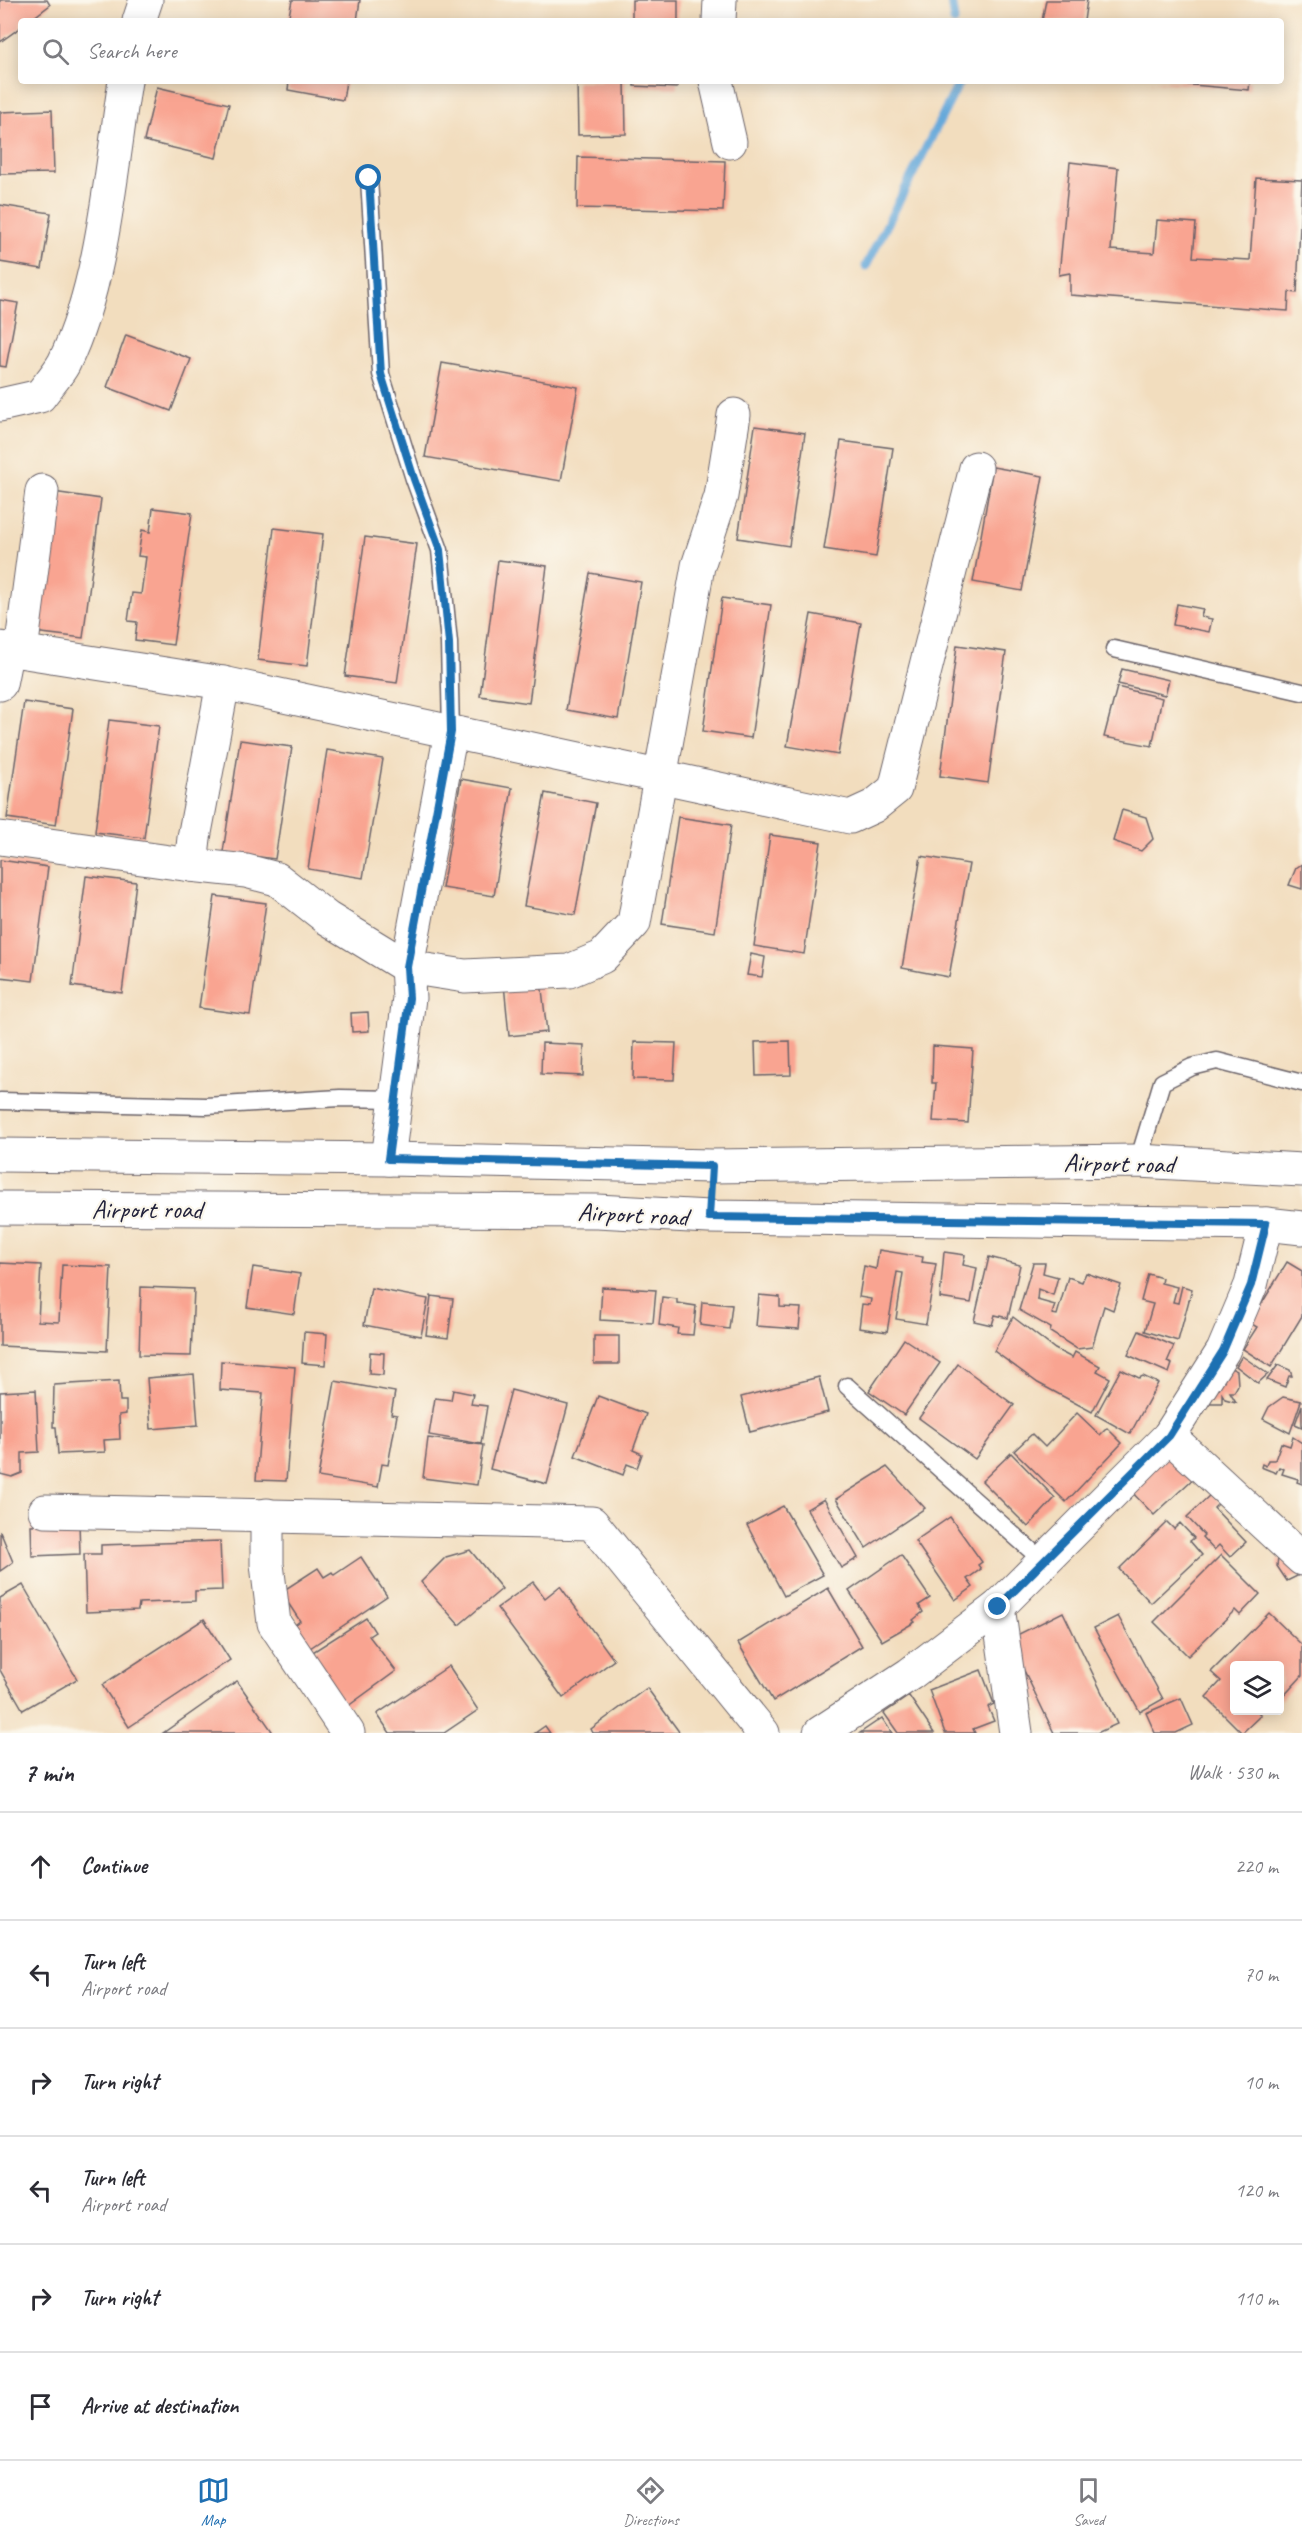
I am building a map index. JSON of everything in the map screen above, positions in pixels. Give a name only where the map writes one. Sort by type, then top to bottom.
[{"type":"street","points":[[140,18],[146,0]]},
{"type":"street","points":[[719,18],[720,0]]},
{"type":"street","points":[[0,405],[40,396],[63,364],[72,343],[97,256],[125,84]]},
{"type":"street","points":[[717,84],[730,142]]},
{"type":"street","points":[[0,838],[246,871],[277,879],[327,918],[407,967],[465,976],[569,971],[602,957],[634,923],[698,566],[721,495],[734,415]]},
{"type":"street","points":[[9,649],[223,683],[850,817],[874,806],[895,789],[976,468]]},
{"type":"street","points":[[0,684],[42,491]]},
{"type":"street","points":[[191,865],[223,683]]},
{"type":"street","points":[[388,1159],[409,998],[407,967],[451,732]]},
{"type":"street","name":"Airport road","points":[[0,1155],[388,1159],[712,1166],[1138,1161],[1302,1170]]},
{"type":"street","points":[[709,1217],[712,1166]]},
{"type":"street","name":"Airport road","points":[[0,1208],[597,1211],[709,1217],[1266,1224],[1302,1228]]},
{"type":"street","points":[[820,1733],[910,1674],[998,1607],[1045,1563],[1169,1436],[1223,1351],[1251,1285],[1266,1224]]},
{"type":"street","points":[[1169,1436],[1302,1559]]},
{"type":"street","points":[[45,1511],[592,1523],[763,1733]]},
{"type":"street","points":[[267,1515],[267,1564],[274,1623],[348,1733]]},
{"type":"street","points":[[998,1607],[1016,1733]]},
{"type":"lane","points":[[369,178],[381,374],[414,479],[440,550],[449,643],[451,732]]},
{"type":"lane","points":[[1114,648],[1302,692]]},
{"type":"lane","points":[[1138,1161],[1162,1082],[1192,1067],[1218,1061],[1302,1083]]},
{"type":"lane","points":[[0,1101],[206,1106],[340,1098],[396,1099]]},
{"type":"lane","points":[[847,1386],[1045,1563]]},
{"type":"building","points":[[0,0],[47,0],[50,5],[33,18],[18,18],[18,29],[0,42]]},
{"type":"building","points":[[292,0],[360,0],[357,18],[289,18]]},
{"type":"building","points":[[632,0],[678,0],[678,18],[632,18]]},
{"type":"building","points":[[1046,0],[1087,0],[1084,18],[1043,18]]},
{"type":"building","points":[[289,84],[346,84],[343,100],[288,90]]},
{"type":"building","points":[[577,84],[625,84],[626,134],[578,135]]},
{"type":"building","points":[[634,84],[677,84],[677,88],[634,86]]},
{"type":"building","points":[[1181,84],[1250,84],[1249,90]]},
{"type":"building","points":[[157,87],[229,104],[216,158],[144,141]]},
{"type":"building","points":[[52,110],[54,173],[0,174],[0,112]]},
{"type":"building","points":[[578,157],[725,161],[723,211],[577,208]]},
{"type":"building","points":[[1070,162],[1118,168],[1111,250],[1154,253],[1157,220],[1196,223],[1193,257],[1250,260],[1256,178],[1302,180],[1297,293],[1289,292],[1288,311],[1070,295],[1070,273],[1059,275]]},
{"type":"building","points":[[0,205],[51,213],[42,269],[0,262]]},
{"type":"building","points":[[0,300],[18,303],[6,367],[0,366]]},
{"type":"building","points":[[126,335],[191,359],[171,411],[107,387]]},
{"type":"building","points":[[442,363],[578,387],[561,481],[425,457]]},
{"type":"building","points":[[755,426],[805,433],[789,546],[738,538]]},
{"type":"building","points":[[841,441],[893,448],[876,557],[824,549]]},
{"type":"building","points":[[993,467],[1043,476],[1022,591],[973,582]]},
{"type":"building","points":[[53,492],[101,499],[83,638],[34,632]]},
{"type":"building","points":[[153,508],[192,513],[173,645],[135,640],[137,622],[128,621],[132,593],[141,594],[146,557],[138,556],[142,530],[150,532]]},
{"type":"building","points":[[274,528],[323,534],[307,666],[258,660]]},
{"type":"building","points":[[365,537],[417,544],[397,683],[345,676]]},
{"type":"building","points":[[498,560],[547,566],[529,703],[480,696]]},
{"type":"building","points":[[590,573],[641,582],[618,719],[566,710]]},
{"type":"building","points":[[722,598],[771,605],[751,738],[703,731]]},
{"type":"building","points":[[1177,604],[1203,609],[1201,617],[1212,619],[1209,632],[1173,625]]},
{"type":"building","points":[[811,614],[861,623],[838,755],[787,746]]},
{"type":"building","points":[[957,645],[1006,652],[988,783],[940,776]]},
{"type":"building","points":[[1122,669],[1169,680],[1165,695],[1118,684]]},
{"type":"building","points":[[1117,687],[1162,698],[1152,746],[1104,737]]},
{"type":"building","points":[[24,702],[73,709],[56,825],[7,818]]},
{"type":"building","points":[[109,720],[159,726],[144,838],[95,832]]},
{"type":"building","points":[[240,740],[292,747],[275,859],[223,852]]},
{"type":"building","points":[[327,750],[383,759],[363,878],[308,869]]},
{"type":"building","points":[[461,779],[512,788],[494,896],[442,888]]},
{"type":"building","points":[[545,793],[596,803],[575,915],[524,906]]},
{"type":"building","points":[[1122,810],[1146,817],[1153,839],[1141,851],[1113,841]]},
{"type":"building","points":[[678,817],[731,825],[715,932],[662,924]]},
{"type":"building","points":[[770,835],[821,842],[804,954],[754,946]]},
{"type":"building","points":[[921,856],[969,864],[949,977],[902,968]]},
{"type":"building","points":[[0,860],[48,867],[33,981],[0,977]]},
{"type":"building","points":[[1302,864],[1302,889],[1289,885],[1296,868]]},
{"type":"building","points":[[86,876],[136,882],[122,993],[72,986]]},
{"type":"building","points":[[215,896],[266,903],[250,1015],[199,1008]]},
{"type":"building","points":[[751,954],[765,957],[762,977],[747,975]]},
{"type":"building","points":[[541,981],[547,1032],[509,1036],[504,984]]},
{"type":"building","points":[[368,1012],[369,1031],[352,1032],[351,1013]]},
{"type":"building","points":[[790,1041],[791,1075],[756,1076],[755,1042]]},
{"type":"building","points":[[634,1042],[676,1043],[674,1080],[633,1079]]},
{"type":"building","points":[[542,1043],[584,1045],[583,1076],[541,1074]]},
{"type":"building","points":[[933,1046],[973,1049],[968,1123],[933,1121],[936,1083],[932,1083]]},
{"type":"building","points":[[879,1250],[923,1257],[922,1262],[936,1264],[926,1324],[896,1319],[903,1273],[897,1272],[887,1332],[859,1328],[862,1304],[870,1305],[871,1299],[859,1297],[864,1266],[876,1269]]},
{"type":"building","points":[[944,1252],[965,1255],[963,1265],[977,1268],[971,1303],[940,1298]]},
{"type":"building","points":[[989,1257],[1020,1265],[1008,1318],[995,1315],[992,1325],[974,1321]]},
{"type":"building","points":[[1287,1262],[1302,1271],[1302,1316],[1271,1367],[1243,1349],[1257,1327],[1250,1323]]},
{"type":"building","points":[[0,1263],[41,1265],[38,1321],[59,1322],[62,1265],[111,1267],[107,1351],[0,1346]]},
{"type":"building","points":[[1033,1263],[1045,1263],[1043,1273],[1058,1277],[1053,1295],[1038,1289],[1037,1300],[1055,1305],[1052,1314],[1057,1315],[1068,1277],[1082,1282],[1086,1273],[1121,1285],[1113,1310],[1104,1306],[1092,1347],[1077,1349],[1050,1332],[1051,1328],[1019,1310]]},
{"type":"building","points":[[253,1267],[300,1274],[294,1314],[247,1307]]},
{"type":"building","points":[[1148,1274],[1162,1278],[1161,1283],[1177,1287],[1173,1302],[1178,1303],[1182,1286],[1192,1289],[1178,1341],[1145,1331],[1153,1304],[1141,1301]]},
{"type":"building","points":[[141,1287],[194,1289],[191,1356],[139,1355]]},
{"type":"building","points":[[602,1287],[656,1290],[653,1323],[600,1320]]},
{"type":"building","points":[[371,1288],[428,1299],[421,1336],[364,1325]]},
{"type":"building","points":[[759,1295],[780,1297],[780,1307],[801,1308],[799,1329],[756,1326]]},
{"type":"building","points":[[431,1296],[453,1299],[448,1338],[426,1335]]},
{"type":"building","points":[[662,1297],[677,1299],[677,1303],[696,1306],[693,1335],[677,1334],[678,1328],[659,1325]]},
{"type":"building","points":[[702,1302],[732,1305],[729,1329],[700,1325]]},
{"type":"building","points":[[1013,1317],[1055,1349],[1072,1358],[1075,1352],[1100,1366],[1097,1371],[1110,1378],[1092,1412],[1038,1383],[994,1351]]},
{"type":"building","points":[[1139,1331],[1174,1346],[1167,1362],[1172,1364],[1169,1373],[1128,1355]]},
{"type":"building","points":[[304,1332],[327,1334],[325,1365],[302,1363]]},
{"type":"building","points":[[594,1336],[619,1336],[619,1364],[594,1364]]},
{"type":"building","points":[[904,1339],[940,1363],[904,1415],[869,1391]]},
{"type":"building","points":[[370,1352],[384,1353],[383,1375],[369,1374]]},
{"type":"building","points":[[1242,1356],[1268,1374],[1258,1383],[1236,1366]]},
{"type":"building","points":[[221,1361],[295,1367],[286,1481],[256,1480],[263,1393],[220,1390]]},
{"type":"building","points":[[958,1364],[1014,1405],[975,1459],[919,1418]]},
{"type":"building","points":[[1278,1365],[1290,1370],[1292,1376],[1289,1376],[1285,1387],[1267,1380]]},
{"type":"building","points":[[1229,1367],[1237,1371],[1238,1385],[1234,1392],[1230,1392],[1236,1402],[1225,1399],[1222,1394],[1222,1403],[1206,1403]]},
{"type":"building","points":[[1121,1369],[1139,1378],[1143,1376],[1158,1383],[1130,1434],[1096,1415]]},
{"type":"building","points":[[194,1374],[198,1425],[151,1429],[147,1378]]},
{"type":"building","points":[[819,1377],[828,1412],[750,1432],[741,1397]]},
{"type":"building","points":[[119,1381],[120,1401],[126,1401],[126,1414],[119,1415],[120,1439],[104,1440],[105,1452],[58,1454],[56,1427],[53,1427],[54,1385]]},
{"type":"building","points":[[335,1381],[395,1392],[391,1414],[397,1415],[388,1465],[382,1464],[378,1487],[318,1477]]},
{"type":"building","points":[[36,1390],[39,1452],[22,1453],[22,1473],[12,1477],[0,1474],[0,1392]]},
{"type":"building","points":[[453,1390],[473,1394],[471,1404],[487,1406],[481,1444],[429,1435],[435,1398],[451,1400]]},
{"type":"building","points":[[511,1390],[568,1405],[547,1484],[490,1469]]},
{"type":"building","points":[[598,1396],[646,1414],[633,1450],[642,1454],[637,1468],[627,1464],[623,1475],[575,1456]]},
{"type":"building","points":[[1283,1397],[1301,1401],[1290,1433],[1263,1419],[1269,1407]]},
{"type":"building","points":[[1302,1405],[1302,1427],[1295,1424]]},
{"type":"building","points":[[1077,1413],[1100,1435],[1107,1428],[1122,1443],[1066,1502],[1014,1451],[1032,1434],[1045,1447]]},
{"type":"building","points":[[1293,1437],[1302,1443],[1302,1484],[1297,1482],[1298,1479],[1282,1474],[1284,1469],[1279,1467],[1276,1473],[1261,1467],[1262,1464],[1266,1466],[1268,1460],[1275,1460],[1281,1443],[1290,1446]]},
{"type":"building","points":[[428,1438],[483,1445],[477,1485],[423,1478]]},
{"type":"building","points":[[1166,1446],[1195,1477],[1154,1515],[1125,1485]]},
{"type":"building","points":[[1011,1453],[1055,1498],[1028,1527],[982,1481]]},
{"type":"building","points":[[887,1467],[925,1508],[866,1548],[836,1499]]},
{"type":"building","points":[[1211,1494],[1220,1502],[1214,1508],[1246,1542],[1230,1557],[1219,1545],[1214,1550],[1187,1517]]},
{"type":"building","points":[[824,1499],[858,1558],[841,1568],[807,1509]]},
{"type":"building","points":[[783,1506],[823,1575],[784,1596],[747,1525]]},
{"type":"building","points":[[950,1517],[982,1562],[978,1565],[981,1569],[967,1579],[973,1587],[955,1600],[915,1541]]},
{"type":"building","points":[[1167,1522],[1174,1529],[1180,1523],[1194,1538],[1190,1541],[1202,1555],[1151,1603],[1119,1569]]},
{"type":"building","points":[[79,1523],[80,1554],[32,1556],[31,1525]]},
{"type":"building","points":[[0,1531],[13,1562],[0,1571]]},
{"type":"building","points":[[220,1541],[222,1590],[195,1591],[195,1601],[139,1603],[138,1610],[86,1612],[84,1554],[101,1554],[101,1545]]},
{"type":"building","points":[[470,1550],[502,1589],[459,1625],[421,1582],[446,1557]]},
{"type":"building","points":[[901,1555],[930,1598],[919,1605],[923,1612],[913,1620],[915,1622],[882,1641],[849,1591]]},
{"type":"building","points":[[1221,1555],[1260,1594],[1240,1615],[1235,1610],[1188,1656],[1154,1622]]},
{"type":"building","points":[[361,1557],[387,1596],[310,1648],[295,1625],[300,1621],[281,1592],[318,1568],[324,1577],[332,1572],[334,1575]]},
{"type":"building","points":[[1278,1558],[1302,1573],[1302,1576],[1299,1575],[1287,1581],[1277,1566]]},
{"type":"building","points":[[533,1582],[545,1598],[560,1586],[614,1660],[563,1698],[497,1608]]},
{"type":"building","points":[[23,1585],[77,1679],[23,1710],[0,1670],[0,1598]]},
{"type":"building","points":[[828,1588],[862,1646],[773,1701],[738,1643]]},
{"type":"building","points":[[1063,1612],[1117,1724],[1097,1733],[1054,1733],[1009,1639]]},
{"type":"building","points":[[1269,1613],[1302,1645],[1302,1676],[1284,1696],[1284,1661],[1230,1661],[1230,1715],[1261,1715],[1242,1733],[1206,1697],[1221,1681],[1211,1672]]},
{"type":"building","points":[[1118,1616],[1163,1699],[1140,1712],[1094,1628]]},
{"type":"building","points":[[366,1618],[375,1632],[369,1636],[396,1671],[344,1709],[308,1655]]},
{"type":"building","points":[[204,1619],[230,1660],[129,1727],[102,1685]]},
{"type":"building","points":[[449,1666],[478,1710],[444,1733],[390,1733],[377,1714]]},
{"type":"building","points":[[981,1670],[994,1704],[988,1707],[994,1721],[973,1729],[975,1733],[945,1733],[929,1690]]},
{"type":"building","points":[[237,1681],[272,1731],[269,1733],[163,1733]]},
{"type":"building","points":[[647,1688],[680,1733],[593,1733],[591,1729]]},
{"type":"building","points":[[909,1696],[934,1733],[898,1733],[884,1713]]},
{"type":"building","points":[[1181,1698],[1193,1725],[1176,1733],[1155,1733],[1146,1713]]},
{"type":"building","points":[[882,1718],[892,1733],[860,1733]]},
{"type":"building","points":[[545,1726],[550,1733],[535,1733]]},
{"type":"waterway","points":[[951,0],[954,18]]},
{"type":"waterway","points":[[866,266],[958,84]]},
{"type":"route","points":[[369,178],[381,374],[414,479],[440,550],[449,643],[451,732],[407,967],[409,998],[388,1159],[712,1166],[709,1217],[1266,1224],[1251,1285],[1223,1351],[1169,1436],[1045,1563],[998,1607]]}]
